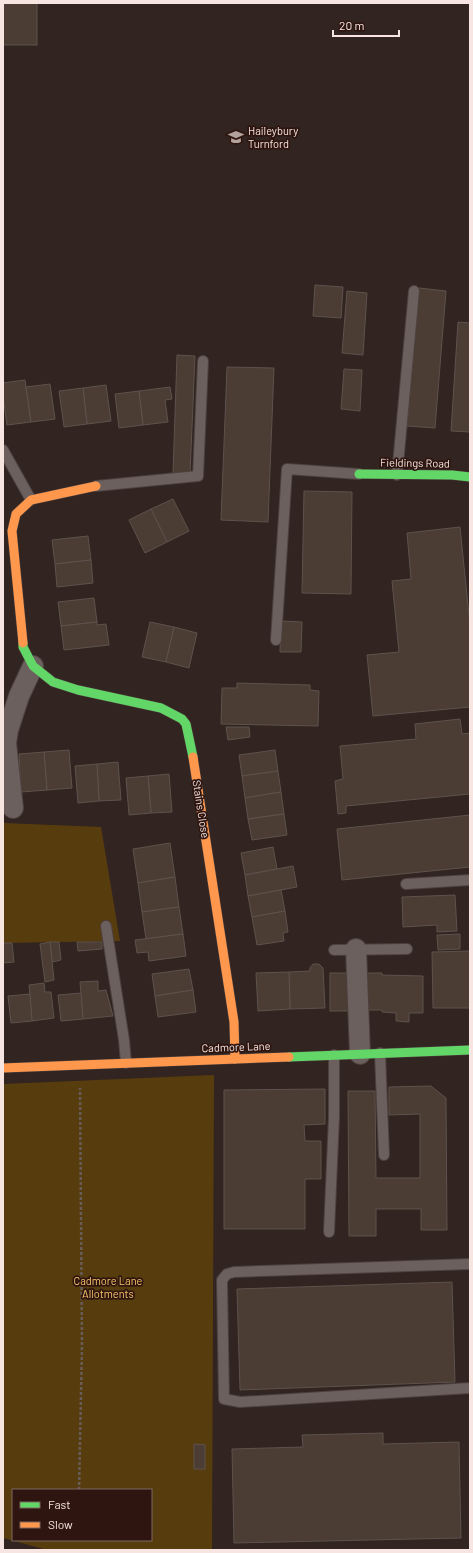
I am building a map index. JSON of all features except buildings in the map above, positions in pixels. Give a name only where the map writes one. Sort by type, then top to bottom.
[{"type":"street","name":"Fieldings Road","points":[[359,474],[452,475],[470,477]]},
{"type":"street","points":[[30,500],[96,486]]},
{"type":"street","name":"Stains Close","points":[[30,500],[16,514],[12,530],[23,647],[33,666],[53,682],[62,686],[161,708],[175,714],[186,724],[190,738],[234,1022],[236,1059]]},
{"type":"street","points":[[14,808],[6,743],[8,730],[19,696],[33,666]]},
{"type":"street","points":[[356,949],[360,1054]]},
{"type":"street","name":"Cadmore Lane","points":[[3,1068],[470,1050]]},
{"type":"lane","points":[[397,475],[414,291]]},
{"type":"lane","points":[[96,486],[198,476],[203,361]]},
{"type":"lane","points":[[3,450],[30,500]]},
{"type":"lane","points":[[276,640],[288,470],[359,474]]},
{"type":"lane","points":[[406,884],[470,880]]},
{"type":"lane","points":[[106,926],[124,1040],[126,1063]]},
{"type":"lane","points":[[334,950],[407,949]]},
{"type":"lane","points":[[380,1053],[384,1155]]},
{"type":"lane","points":[[329,1232],[334,1117],[334,1055]]},
{"type":"lane","points":[[470,1264],[234,1272],[227,1274],[222,1280],[224,1399],[240,1402],[470,1388]]},
{"type":"path","points":[[79,1489],[82,1346],[80,1065]]},
{"type":"green space","points":[[3,823],[101,827],[120,941],[3,943]]},
{"type":"green space","name":"Cadmore Lane Allotments","points":[[214,1075],[212,1550],[47,1550],[14,1541],[152,1541],[152,1489],[12,1489],[12,1540],[3,1538],[3,1084]]},
{"type":"traffic: fast","points":[[359,474],[452,475],[470,477]]},
{"type":"traffic: fast","points":[[23,643],[23,647],[33,666],[53,682],[78,690],[161,708],[182,719],[186,724],[193,757]]},
{"type":"traffic: fast","points":[[289,1057],[470,1050]]},
{"type":"traffic: slow","points":[[23,643],[12,531],[16,514],[31,500],[96,486]]},
{"type":"traffic: slow","points":[[193,757],[234,1022],[235,1059]]},
{"type":"traffic: slow","points":[[3,1068],[289,1057]]},
{"type":"place","name":"Haileybury Turnford","points":[[236,137]]}]
